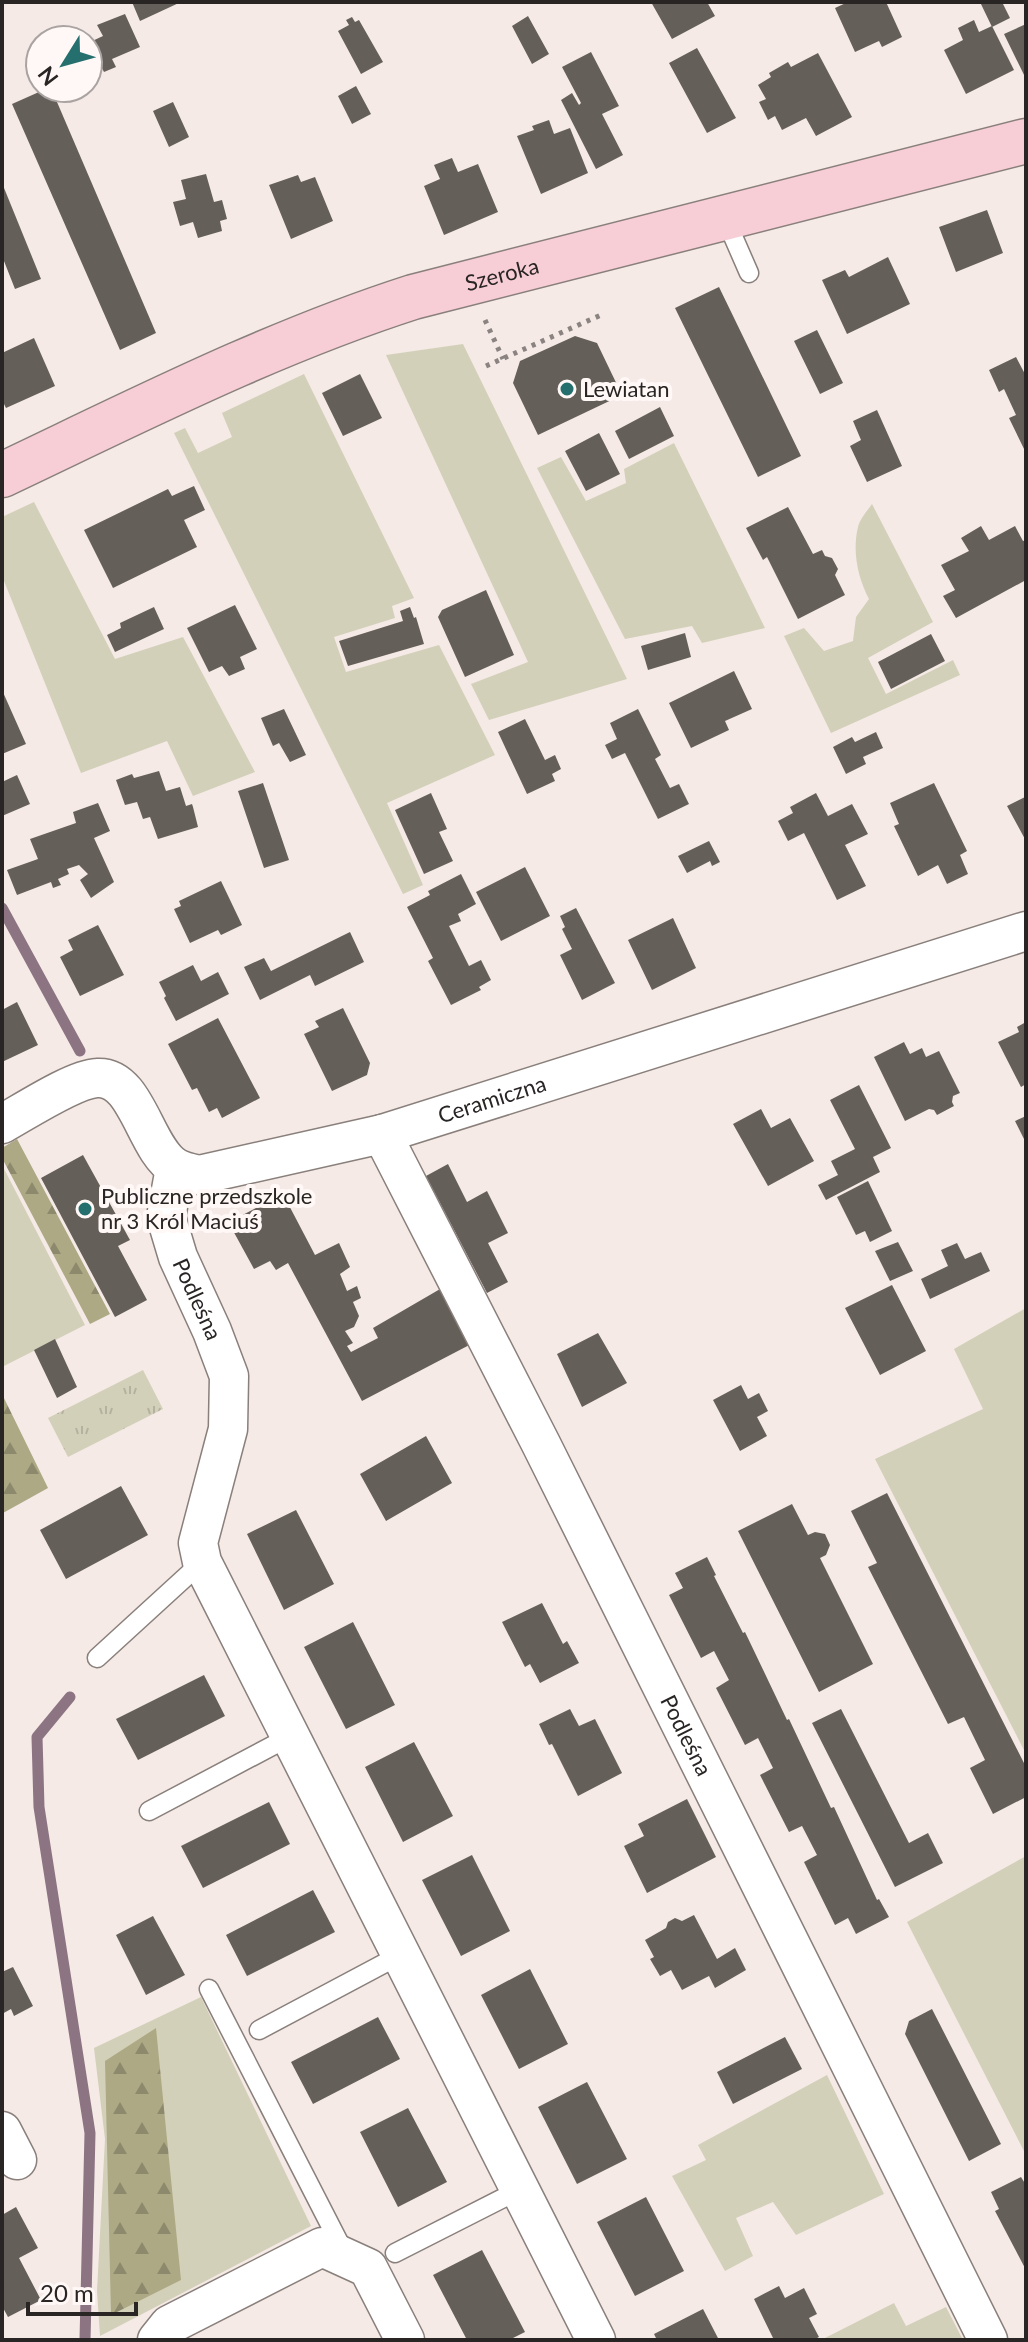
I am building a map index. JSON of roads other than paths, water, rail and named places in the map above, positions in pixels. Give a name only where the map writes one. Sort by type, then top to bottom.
[{"type":"street","name":"Szeroka","points":[[2,475],[253,356],[346,318],[413,297],[1026,141]]},
{"type":"street","name":"Ceramiczna","points":[[175,1168],[199,1175],[382,1134],[1026,931]]},
{"type":"street","points":[[2,1124],[78,1082],[98,1077],[117,1083],[163,1157],[175,1168]]},
{"type":"street","name":"Podleśna","points":[[382,1134],[555,1472],[988,2340]]},
{"type":"street","name":"Podleśna","points":[[175,1168],[166,1217],[178,1257],[229,1376],[228,1429],[198,1543],[202,1562],[596,2340]]},
{"type":"street","points":[[641,1598],[1017,2340]]},
{"type":"street","points":[[157,2340],[169,2325],[322,2247],[368,2268],[405,2340]]},
{"type":"lane","points":[[725,218],[749,273]]},
{"type":"lane","points":[[97,1658],[202,1562]]},
{"type":"lane","points":[[149,1811],[289,1737]]},
{"type":"lane","points":[[259,2030],[400,1955]]},
{"type":"lane","points":[[209,1989],[347,2258]]},
{"type":"lane","points":[[395,2253],[519,2190]]},
{"type":"waterway","points":[[2,908],[80,1051]]},
{"type":"waterway","points":[[70,1697],[37,1737],[39,1807],[90,2133],[85,2340]]},
{"type":"place","name":"Lewiatan","points":[[567,389]]},
{"type":"place","name":"Publiczne przedszkole nr 3 Król Maciuś","points":[[85,1209]]}]
